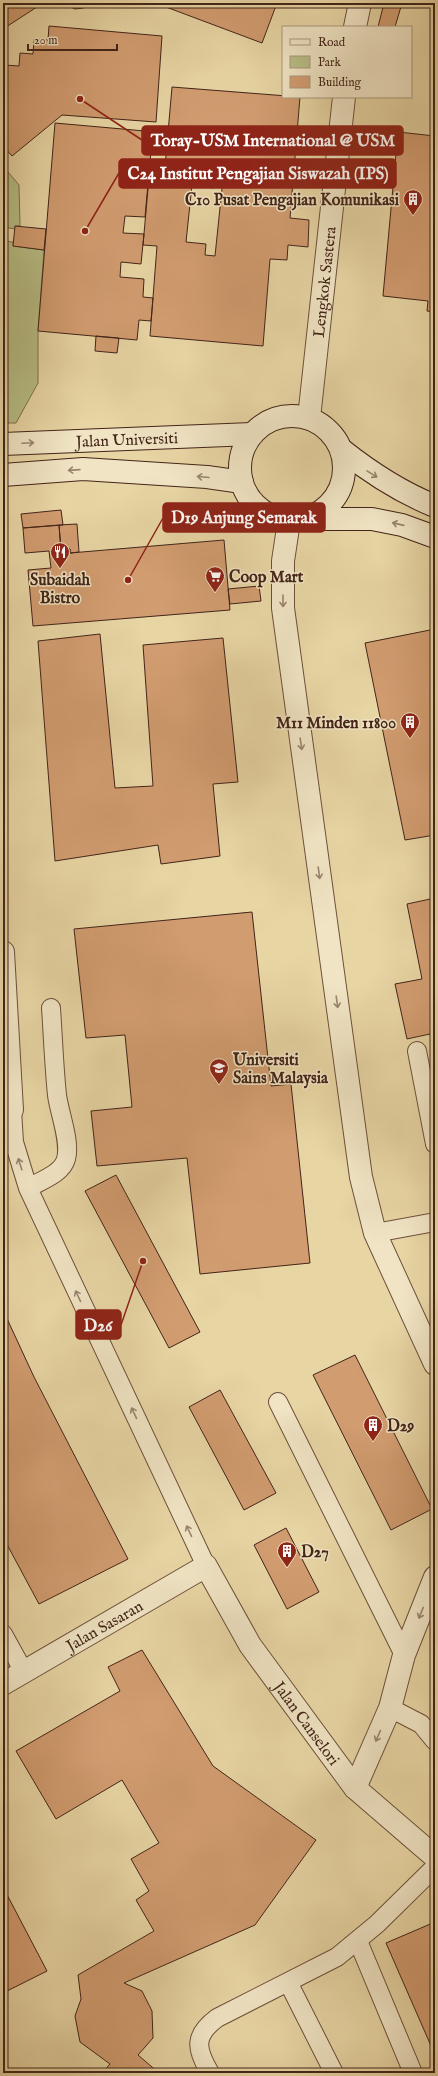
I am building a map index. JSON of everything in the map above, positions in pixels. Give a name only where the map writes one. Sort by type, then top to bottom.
[{"type":"street","points":[[355,26],[360,3]]},
{"type":"street","name":"Lengkok Sastera","points":[[309,418],[344,98]]},
{"type":"street","points":[[435,537],[402,525],[372,519],[299,520],[270,515],[258,507],[248,496],[242,482],[240,466],[244,449],[252,434],[272,419],[284,416],[296,416],[309,418],[323,425],[334,436],[342,450],[345,466],[343,484],[336,498],[324,511],[299,520],[283,561],[283,608],[361,1177],[375,1233],[435,1364]]},
{"type":"street","name":"Jalan Universiti","points":[[3,444],[252,434]]},
{"type":"street","points":[[342,450],[369,472],[409,495],[435,506]]},
{"type":"street","name":"Jalan Universiti","points":[[3,475],[83,469],[207,477],[242,482]]},
{"type":"street","points":[[3,952],[12,1110]]},
{"type":"street","name":"Jalan Sasaran","points":[[3,1684],[206,1566]]},
{"type":"street","name":"Jalan Canselori","points":[[206,1566],[250,1645],[355,1788],[435,1857]]},
{"type":"street","points":[[355,1788],[390,1708],[404,1655],[435,1577]]},
{"type":"lane","points":[[28,1188],[52,1175],[61,1168],[66,1159],[66,1144],[55,1077],[52,1008]]},
{"type":"lane","points":[[417,1051],[435,1144]]},
{"type":"lane","points":[[12,1110],[8,1143],[206,1566]]},
{"type":"lane","points":[[375,1233],[435,1222]]},
{"type":"lane","points":[[278,1402],[404,1655]]},
{"type":"lane","points":[[3,1634],[24,1672]]},
{"type":"lane","points":[[390,1708],[428,1723],[435,1741]]},
{"type":"lane","points":[[210,2073],[202,2060],[198,2043],[205,2027],[217,2018],[337,1957],[358,1941],[435,1867]]},
{"type":"lane","points":[[358,1941],[413,2073]]},
{"type":"lane","points":[[288,1982],[334,2073]]},
{"type":"green space","points":[[3,166],[19,185],[20,226],[15,226],[15,229],[3,227]]},
{"type":"green space","points":[[3,241],[13,242],[13,246],[44,250],[38,331],[38,383],[16,423],[3,423]]},
{"type":"building","points":[[3,3],[43,3],[3,29]]},
{"type":"building","points":[[62,3],[93,3],[83,8],[75,9]]},
{"type":"building","points":[[168,3],[277,3],[262,43],[166,7]]},
{"type":"building","points":[[384,3],[402,3],[395,26],[378,26]]},
{"type":"building","points":[[49,26],[162,36],[156,122],[62,115],[12,156],[3,146],[4,65],[19,66],[20,53],[33,54],[34,39],[48,40]]},
{"type":"building","points":[[172,87],[282,96],[282,98],[300,98],[290,218],[309,220],[308,247],[288,245],[287,260],[270,259],[263,346],[150,336],[157,246],[143,245],[150,166],[165,167]],"holes":[[[214,178],[223,179],[215,256],[205,255],[206,244],[186,242],[192,185],[213,188]]]},
{"type":"building","points":[[55,123],[156,132],[154,151],[151,151],[145,217],[125,216],[123,233],[144,234],[141,264],[121,262],[120,277],[144,279],[143,297],[153,298],[151,321],[139,320],[137,340],[38,331]]},
{"type":"building","name":"C10 Pusat Pengajian Komunikasi","points":[[398,132],[435,136],[435,312],[427,311],[428,301],[383,296]]},
{"type":"building","points":[[15,226],[46,229],[44,250],[13,246]]},
{"type":"building","points":[[96,336],[119,338],[117,353],[95,351]]},
{"type":"building","points":[[61,510],[63,525],[23,528],[21,514]]},
{"type":"building","points":[[77,524],[79,552],[70,553],[70,549],[61,550],[59,525]]},
{"type":"building","points":[[59,525],[61,550],[70,549],[70,553],[224,540],[230,610],[33,626],[28,570],[51,568],[49,551],[25,553],[23,528]]},
{"type":"building","points":[[259,586],[261,601],[230,604],[228,589]]},
{"type":"building","name":"M11 Minden 11800","points":[[435,629],[435,835],[405,840],[365,643]]},
{"type":"building","points":[[100,634],[115,788],[153,786],[143,645],[223,638],[238,782],[213,784],[220,856],[161,864],[158,845],[55,861],[38,641]]},
{"type":"building","points":[[435,898],[435,1059],[430,1034],[407,1039],[395,984],[422,979],[407,904]]},
{"type":"building","points":[[252,912],[271,1086],[291,1084],[310,1263],[200,1274],[187,1158],[97,1166],[91,1111],[132,1107],[125,1035],[86,1038],[74,929]]},
{"type":"building","points":[[116,1175],[200,1332],[169,1348],[85,1191]]},
{"type":"building","points":[[3,1310],[34,1377],[128,1559],[39,1604],[3,1537]]},
{"type":"building","name":"D29","points":[[355,1355],[432,1509],[391,1530],[313,1375]]},
{"type":"building","points":[[220,1390],[276,1493],[244,1510],[189,1407]]},
{"type":"building","name":"D27","points":[[286,1528],[319,1592],[287,1609],[254,1545]]},
{"type":"building","points":[[142,1650],[213,1766],[316,1840],[255,1925],[124,1983],[142,1991],[152,2011],[153,2038],[138,2055],[159,2073],[102,2073],[110,2064],[80,2042],[75,2016],[81,1999],[78,1975],[154,1931],[136,1900],[149,1891],[131,1859],[159,1843],[122,1780],[56,1819],[16,1751],[120,1691],[108,1667]]},
{"type":"building","points":[[3,1887],[47,1971],[3,1993]]},
{"type":"building","points":[[435,1922],[435,2055],[386,1943]]},
{"type":"place","name":"Toray-USM International @ USM","points":[[80,99]]},
{"type":"place","name":"C10 Pusat Pengajian Komunikasi","points":[[413,216]]},
{"type":"place","name":"C24 Institut Pengajian Siswazah (IPS)","points":[[85,231]]},
{"type":"place","name":"Subaidah Bistro","points":[[60,569]]},
{"type":"place","name":"D19 Anjung Semarak","points":[[128,580]]},
{"type":"place","name":"Coop Mart","points":[[215,593]]},
{"type":"place","name":"M11 Minden 11800","points":[[410,739]]},
{"type":"place","name":"Universiti Sains Malaysia","points":[[219,1085]]},
{"type":"place","name":"D26","points":[[143,1261]]},
{"type":"place","name":"D29","points":[[373,1442]]},
{"type":"place","name":"D27","points":[[287,1568]]}]
